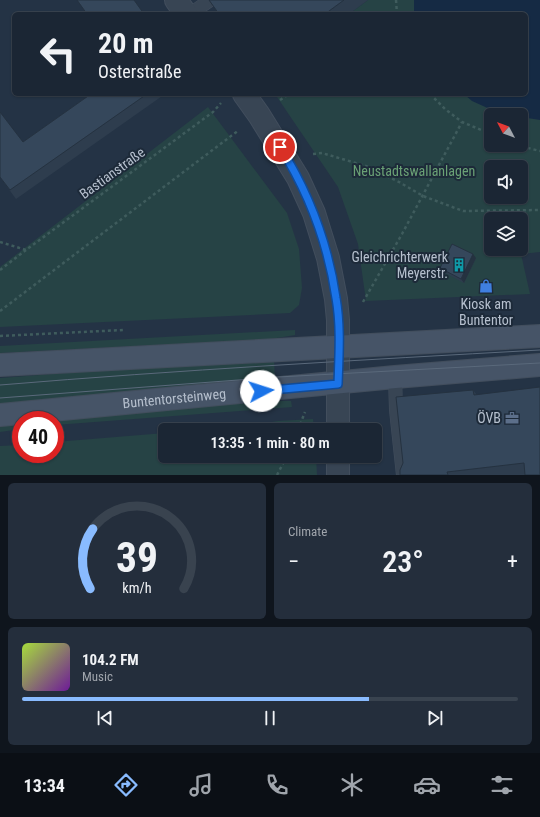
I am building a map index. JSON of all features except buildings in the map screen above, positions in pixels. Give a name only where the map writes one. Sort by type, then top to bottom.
[{"type":"street","points":[[176,0],[185,12]]},
{"type":"street","points":[[235,96],[259,115],[287,158],[314,213],[328,258],[336,299],[338,423]]},
{"type":"street","name":"Buntentorsteinweg","points":[[0,415],[540,336]]},
{"type":"street","name":"Buntentorsteinweg","points":[[0,365],[338,365],[395,378],[540,365]]},
{"type":"street","points":[[338,463],[338,475]]},
{"type":"lane","points":[[193,12],[210,1]]},
{"type":"lane","points":[[395,378],[396,410],[403,475]]},
{"type":"path","points":[[396,0],[397,12]]},
{"type":"path","name":"Bastianstraße","points":[[0,270],[235,96]]},
{"type":"path","points":[[432,96],[445,109],[462,122],[484,131]]},
{"type":"path","points":[[0,310],[259,115]]},
{"type":"path","points":[[361,306],[423,196],[462,122]]},
{"type":"path","points":[[528,148],[540,151]]},
{"type":"path","points":[[287,158],[322,153],[366,166],[399,182],[423,196],[462,211],[540,210]]},
{"type":"path","points":[[0,242],[26,250]]},
{"type":"path","points":[[301,423],[307,408]]},
{"type":"path","points":[[277,475],[283,463]]},
{"type":"green space","name":"Neustadtswallanlagen","points":[[368,0],[540,0],[540,252],[528,253],[528,212],[484,212],[484,256],[521,256],[530,294],[366,301],[358,244],[338,187],[276,96],[528,96],[528,12],[352,12]]},
{"type":"green space","points":[[208,107],[287,213],[299,249],[302,288],[299,305],[290,313],[0,327],[0,267]]},
{"type":"green space","points":[[295,330],[295,335],[271,339],[0,353],[0,346]]},
{"type":"green space","points":[[274,357],[275,384],[0,405],[0,378]]},
{"type":"green space","points":[[238,401],[291,401],[292,407],[64,424],[64,419]]},
{"type":"green space","points":[[313,419],[313,423],[266,423]]},
{"type":"green space","points":[[12,423],[12,430],[0,432],[0,424]]},
{"type":"green space","points":[[158,434],[158,463],[316,463],[317,475],[0,475],[0,446],[12,445],[12,463],[64,463],[64,441]]},
{"type":"water","points":[[414,0],[540,0],[540,120],[528,118],[528,108],[488,108],[472,101],[466,96],[528,96],[528,12],[414,12]]},
{"type":"tram line","points":[[0,385],[202,370],[540,350]]},
{"type":"tram line","points":[[0,398],[278,377],[540,363]]},
{"type":"place","name":"Gleichrichterwerk Meyerstr.","points":[[459,265]]},
{"type":"place","name":"Kiosk am Buntentor","points":[[486,286]]},
{"type":"place","name":"ÖVB","points":[[512,418]]},
{"type":"route","points":[[261,391],[338,384],[338,320],[336,299],[328,258],[314,213],[298,178],[280,147]]}]
